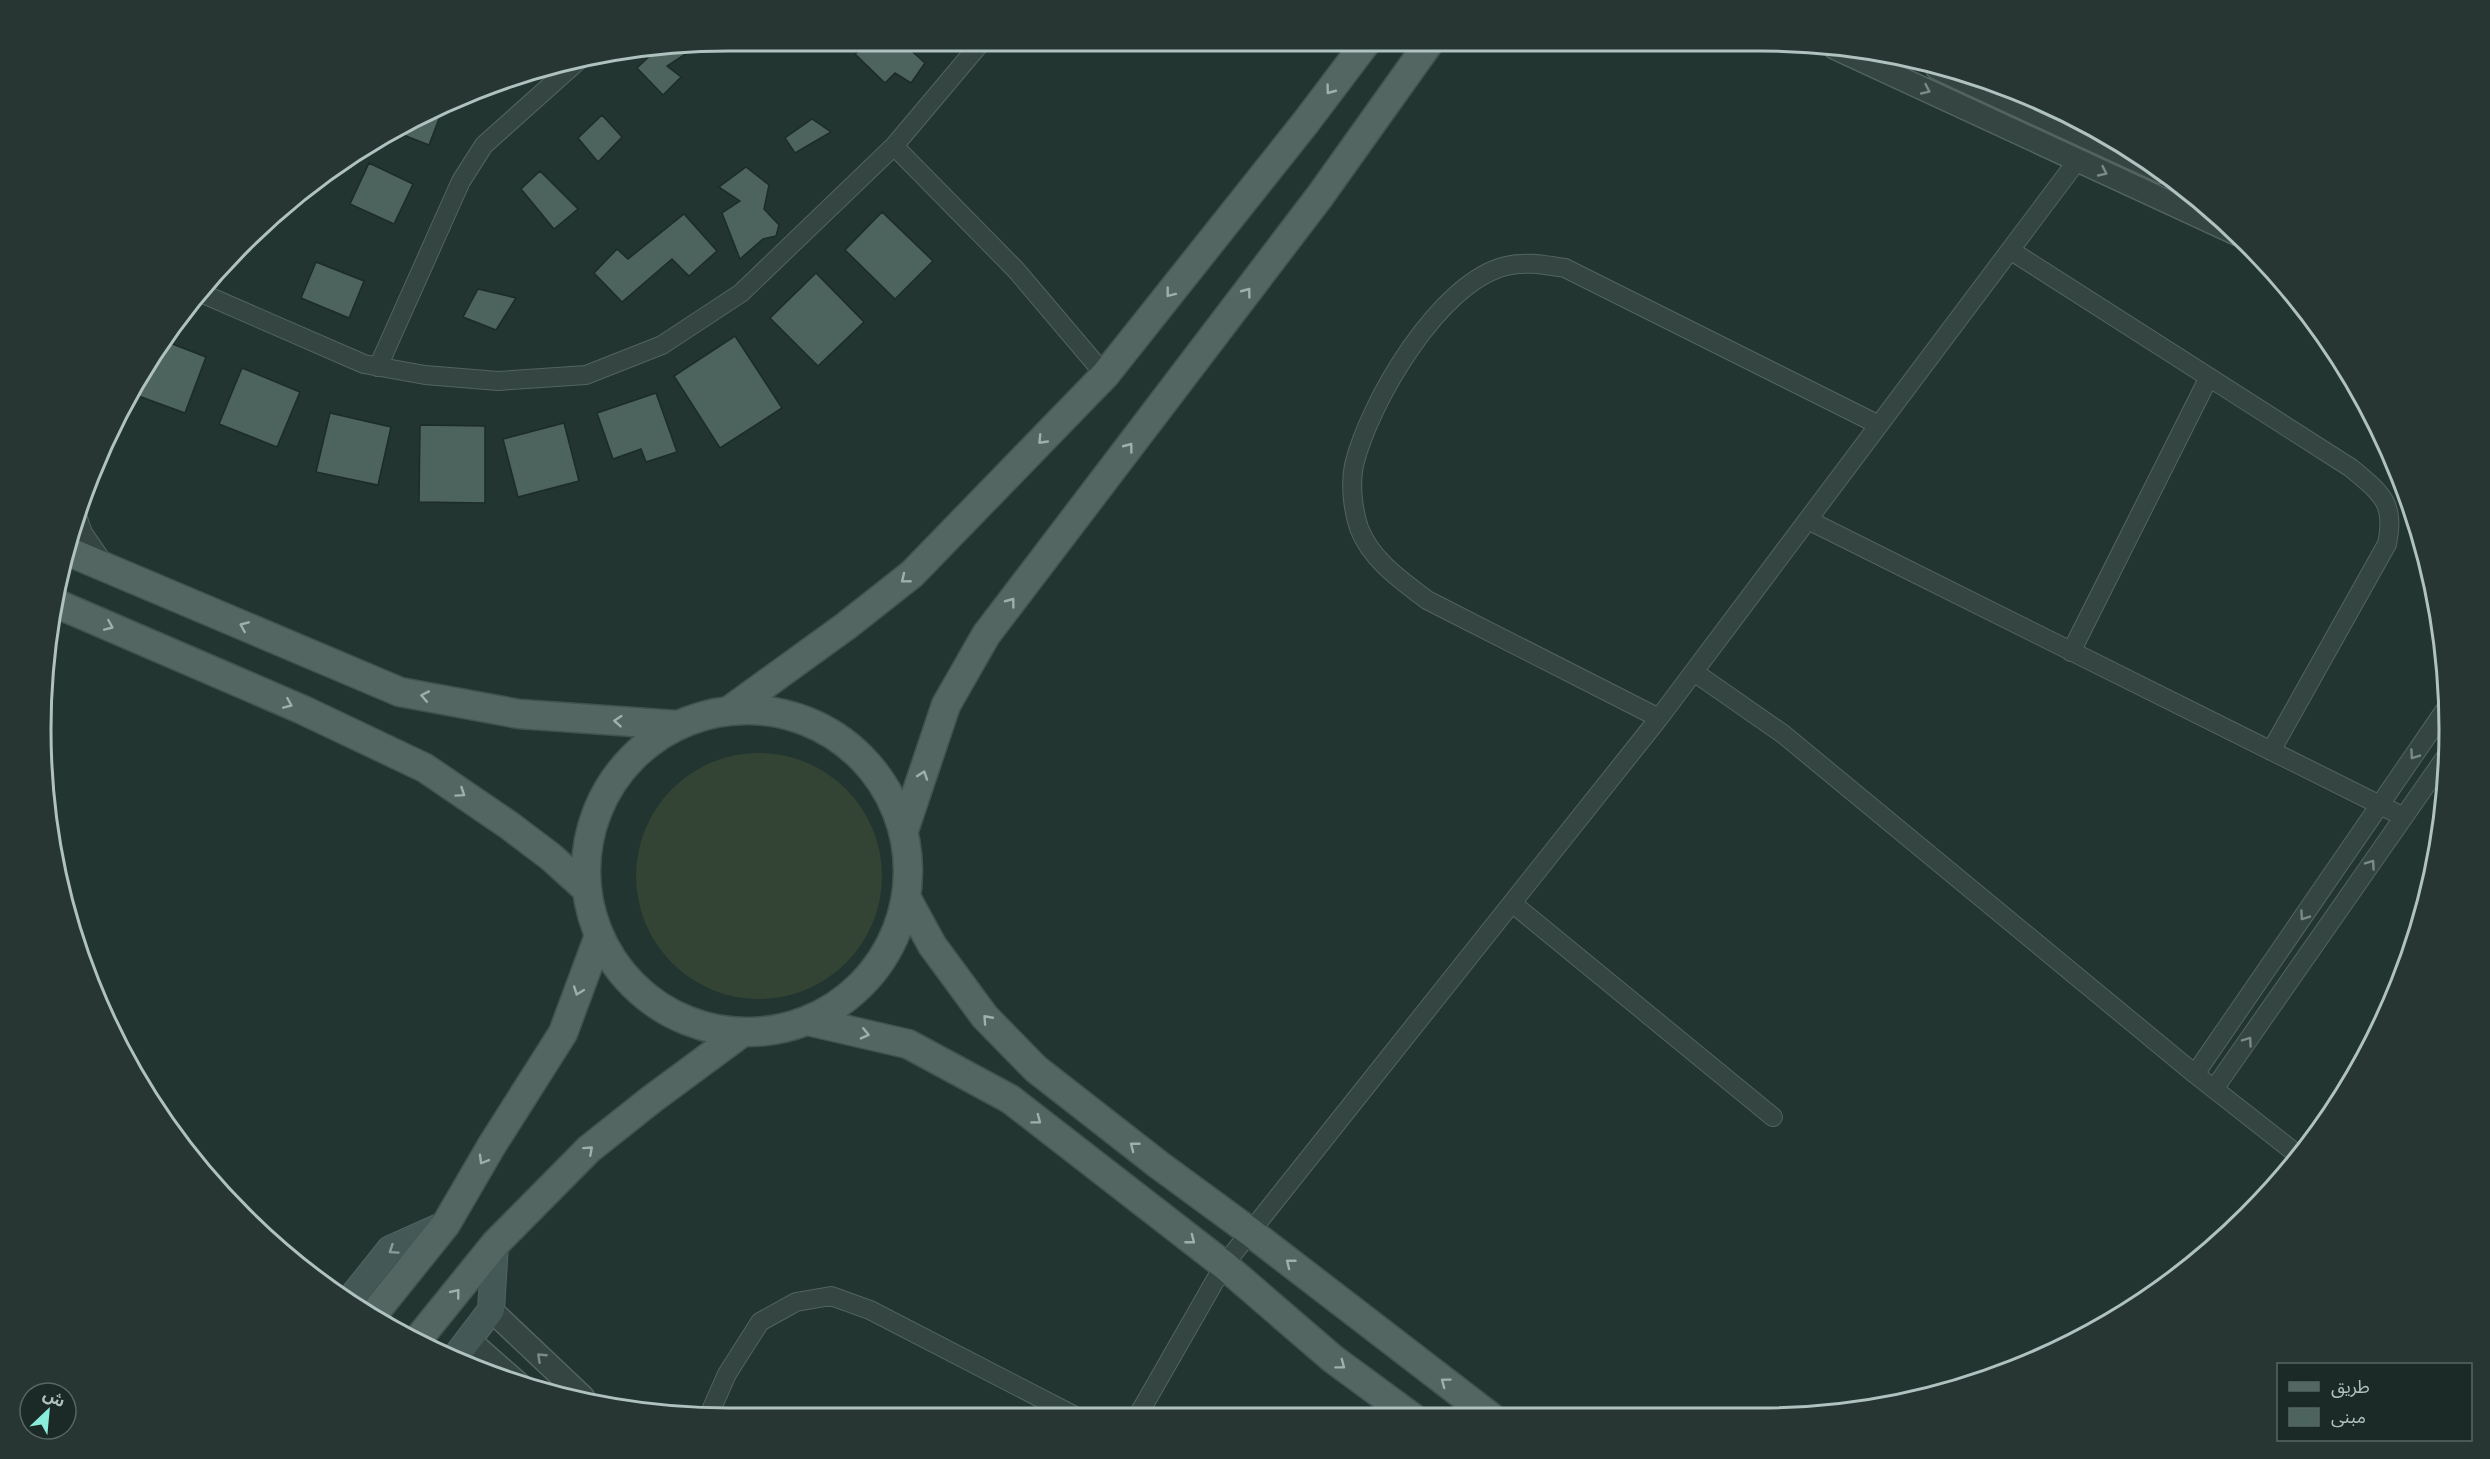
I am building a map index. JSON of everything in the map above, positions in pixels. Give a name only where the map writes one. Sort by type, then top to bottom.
[{"type":"main road","points":[[729,710],[790,715],[842,740],[873,769],[893,801],[904,830],[910,867],[907,899],[884,958],[851,996],[808,1022],[768,1032],[740,1034],[669,1012],[623,975],[599,936],[583,886],[587,846],[605,792],[642,748],[676,725],[729,710],[846,626],[912,574],[1105,375],[1360,51]]},
{"type":"main road","points":[[904,830],[946,705],[986,635],[1320,195],[1424,51]]},
{"type":"main road","points":[[74,554],[400,692],[519,714],[676,725]]},
{"type":"main road","points":[[63,606],[303,710],[425,768],[510,826],[551,857],[583,886]]},
{"type":"main road","points":[[907,899],[932,945],[985,1017],[1036,1069],[1479,1408]]},
{"type":"main road","points":[[378,1309],[446,1224],[492,1144],[563,1033],[599,936]]},
{"type":"main road","points":[[808,1022],[908,1044],[1010,1099],[1224,1265],[1333,1359],[1400,1408]]},
{"type":"main road","points":[[422,1334],[495,1244],[589,1149],[651,1099],[740,1034]]},
{"type":"main road","points":[[354,1295],[390,1250],[446,1224]]},
{"type":"main road","points":[[463,1348],[491,1310],[495,1244]]},
{"type":"street","points":[[208,296],[364,364],[378,367],[425,375],[498,381],[586,375],[662,345],[741,293],[894,146],[974,51]]},
{"type":"street","points":[[1857,58],[2211,222]]},
{"type":"street","points":[[378,367],[461,182],[484,145],[567,71]]},
{"type":"street","points":[[1976,86],[2108,147]]},
{"type":"street","points":[[894,146],[1016,270],[1105,375]]},
{"type":"street","points":[[1142,1408],[1224,1265],[1659,718],[2078,161]]},
{"type":"street","points":[[2010,250],[2351,468],[2372,485],[2389,507],[2391,525],[2383,553],[2271,751]]},
{"type":"street","points":[[1659,718],[1427,600],[1397,578],[1377,556],[1360,529],[1352,496],[1354,467],[1365,431],[1388,382],[1415,343],[1446,304],[1475,280],[1505,266],[1536,263],[1565,268],[1879,425]]},
{"type":"street","points":[[2072,652],[2209,377]]},
{"type":"street","points":[[1808,520],[2404,817]]},
{"type":"street","points":[[82,529],[108,568]]},
{"type":"street","points":[[1694,672],[1783,734],[2195,1074],[2293,1151]]},
{"type":"street","points":[[2195,1074],[2439,719]]},
{"type":"street","points":[[2214,1089],[2438,768]]},
{"type":"street","points":[[1512,903],[1773,1117]]},
{"type":"street","points":[[712,1408],[727,1374],[759,1322],[796,1302],[831,1296],[870,1310],[1060,1408]]},
{"type":"street","points":[[491,1310],[577,1390]]},
{"type":"street","points":[[463,1348],[484,1361]]},
{"type":"green space","points":[[759,753],[783,756],[806,763],[827,774],[846,789],[861,808],[872,829],[879,852],[882,876],[879,900],[872,923],[861,944],[846,963],[827,978],[806,989],[783,996],[759,999],[735,996],[712,989],[691,978],[672,963],[657,944],[646,923],[639,900],[636,876],[639,852],[646,829],[657,808],[672,789],[691,774],[712,763],[735,756]]},
{"type":"building","points":[[859,51],[912,51],[925,63],[911,83],[895,73],[885,83],[855,54]]},
{"type":"building","points":[[689,52],[667,66],[681,77],[663,95],[637,68],[650,56]]},
{"type":"building","points":[[602,115],[622,137],[598,162],[578,138]]},
{"type":"building","points":[[440,116],[429,145],[403,135]]},
{"type":"building","points":[[812,119],[831,132],[795,153],[785,138]]},
{"type":"building","points":[[369,163],[413,184],[394,224],[350,204]]},
{"type":"building","points":[[746,167],[769,185],[764,209],[779,225],[776,236],[763,239],[740,259],[722,213],[740,201],[719,187]]},
{"type":"building","points":[[540,171],[578,209],[554,229],[521,189]]},
{"type":"building","points":[[882,212],[933,261],[895,299],[845,250]]},
{"type":"building","points":[[684,214],[717,251],[689,276],[672,259],[622,302],[594,273],[617,249],[628,259]]},
{"type":"building","points":[[316,262],[364,281],[349,318],[301,298]]},
{"type":"building","points":[[816,273],[864,322],[818,366],[770,318]]},
{"type":"building","points":[[478,289],[516,298],[496,330],[463,317]]},
{"type":"building","points":[[735,336],[782,408],[720,448],[674,376]]},
{"type":"building","points":[[172,344],[206,357],[185,413],[139,396]]},
{"type":"building","points":[[242,368],[300,392],[277,447],[219,424]]},
{"type":"building","points":[[656,393],[677,452],[646,462],[641,449],[613,459],[597,413]]},
{"type":"building","points":[[330,413],[391,427],[378,485],[316,472]]},
{"type":"building","points":[[564,423],[579,481],[518,497],[503,439]]},
{"type":"building","points":[[420,425],[485,426],[485,503],[419,502]]}]
